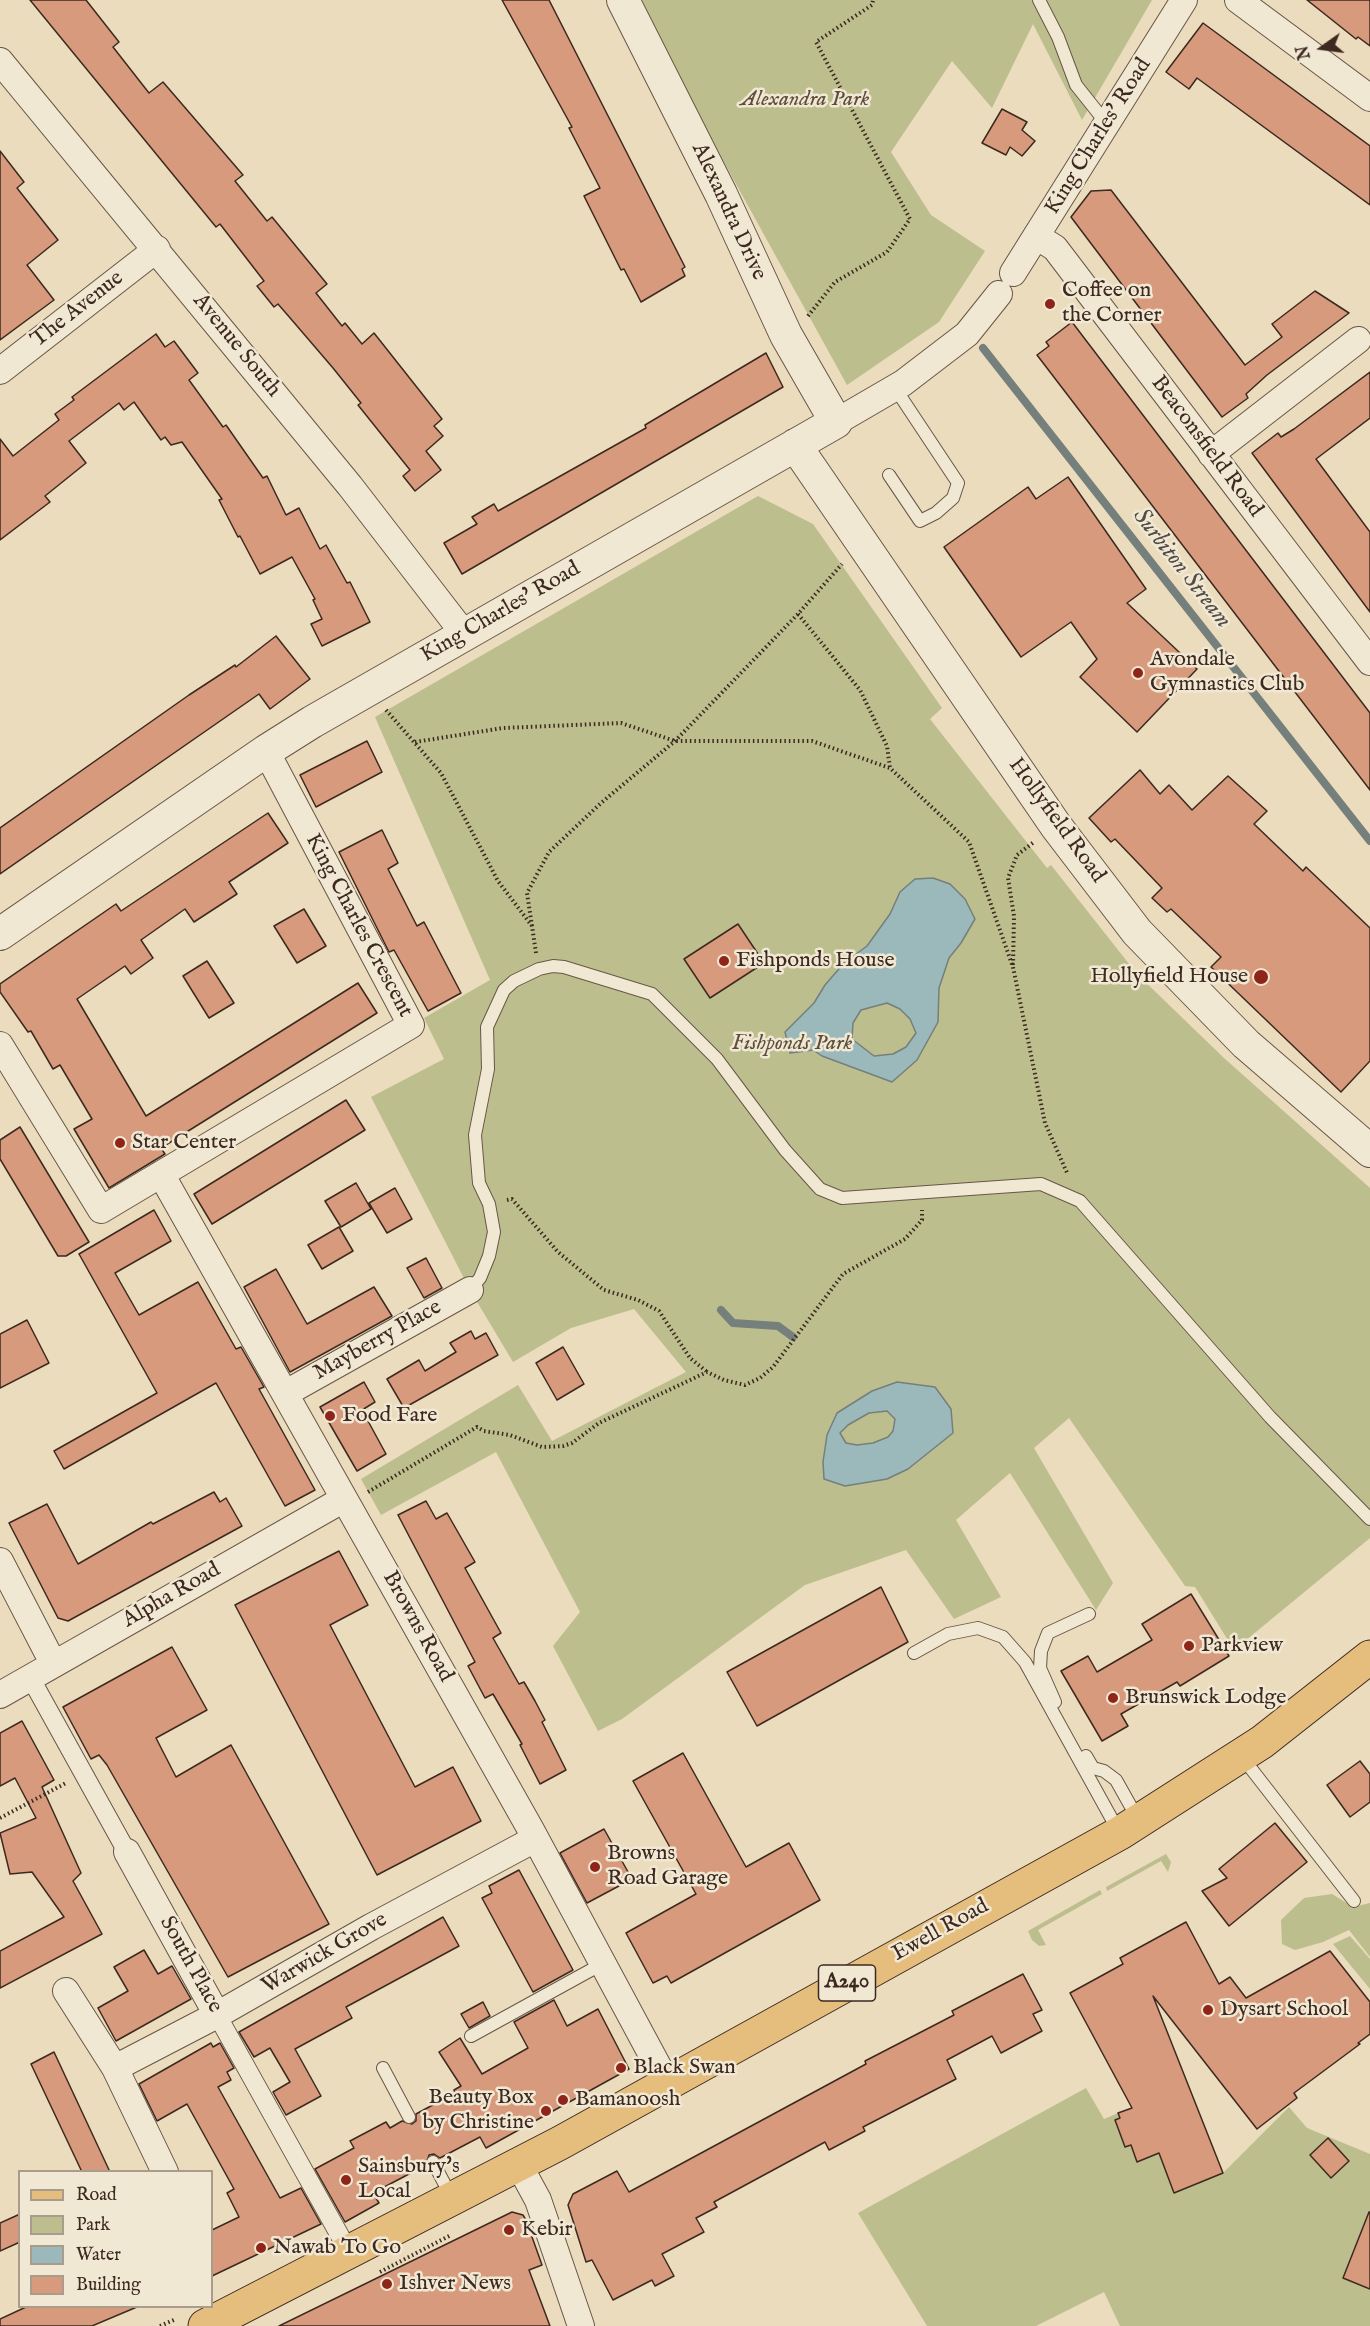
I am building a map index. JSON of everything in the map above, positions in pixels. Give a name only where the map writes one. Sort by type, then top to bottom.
[{"type":"main road","name":"Ewell Road","points":[[205,2326],[519,2165],[1130,1828],[1242,1756],[1370,1657]]},
{"type":"street","name":"Alexandra Drive","points":[[623,0],[721,194],[786,335],[836,422]]},
{"type":"street","name":"King Charles' Road","points":[[0,934],[266,751],[369,688],[895,388],[967,334],[1006,283],[1184,0]]},
{"type":"street","points":[[1238,0],[1370,98]]},
{"type":"street","name":"Avenue South","points":[[0,61],[350,486],[465,634]]},
{"type":"street","name":"Beaconsfield Road","points":[[1036,236],[1055,248],[1370,662]]},
{"type":"street","name":"The Avenue","points":[[0,371],[157,249]]},
{"type":"street","points":[[1211,454],[1358,340]]},
{"type":"street","name":"Hollyfield Road","points":[[795,445],[1056,826],[1137,932],[1175,974],[1246,1044],[1370,1151]]},
{"type":"street","name":"King Charles Crescent","points":[[0,1044],[101,1210],[411,1025],[266,751]]},
{"type":"street","name":"Browns Road","points":[[162,1174],[535,1839],[667,2083]]},
{"type":"street","name":"Mayberry Place","points":[[286,1393],[470,1290]]},
{"type":"street","name":"Alpha Road","points":[[0,1695],[344,1499]]},
{"type":"street","points":[[0,1561],[53,1663]]},
{"type":"street","name":"South Place","points":[[30,1677],[349,2252]]},
{"type":"street","name":"Warwick Grove","points":[[115,2068],[217,2015],[370,1927],[535,1839]]},
{"type":"street","points":[[66,1991],[115,2068],[164,2170]]},
{"type":"street","points":[[519,2165],[538,2200],[581,2326]]},
{"type":"lane","points":[[1039,0],[1058,37],[1076,86],[1107,124]]},
{"type":"lane","points":[[889,475],[920,521],[936,513],[953,498],[958,483],[895,388]]},
{"type":"lane","points":[[470,1290],[480,1278],[489,1256],[494,1232],[489,1204],[479,1183],[475,1135],[488,1069],[487,1027],[504,990],[525,974],[553,966],[564,968],[652,994],[717,1059],[785,1150],[820,1190],[842,1198],[1041,1184],[1080,1201],[1270,1417],[1370,1519]]},
{"type":"lane","points":[[1089,1614],[1048,1633],[1041,1651],[1040,1668],[1056,1705],[1093,1768],[1104,1771],[1116,1780],[1130,1828]]},
{"type":"lane","points":[[914,1653],[948,1634],[978,1628],[1003,1637],[1025,1662],[1130,1828]]},
{"type":"lane","points":[[1242,1756],[1354,1901]]},
{"type":"lane","points":[[471,2036],[602,1964]]},
{"type":"lane","points":[[383,2068],[409,2117]]},
{"type":"lane","points":[[433,2162],[452,2199]]},
{"type":"path","points":[[786,335],[808,316],[835,282],[887,252],[910,219],[816,42],[872,5],[873,0]]},
{"type":"path","points":[[539,969],[527,893],[549,852],[675,741],[798,614],[862,542]]},
{"type":"path","points":[[798,614],[860,690],[887,746],[890,768]]},
{"type":"path","points":[[369,688],[441,773],[498,881],[532,926]]},
{"type":"path","points":[[415,742],[503,728],[621,723],[675,741],[812,741],[890,768],[969,842],[1013,968],[1045,1123],[1080,1201]]},
{"type":"path","points":[[1013,968],[1014,916],[1008,878],[1017,855],[1056,826]]},
{"type":"path","points":[[489,1204],[512,1198],[558,1252],[589,1279],[604,1290],[638,1300],[659,1311],[690,1358],[707,1372],[724,1380],[745,1385],[760,1378],[773,1367],[843,1274],[905,1239],[922,1220],[923,1191]]},
{"type":"path","points":[[344,1499],[368,1492],[477,1427],[542,1447],[563,1446],[572,1443],[599,1423],[707,1372]]},
{"type":"path","points":[[0,1818],[84,1773]]},
{"type":"green space","name":"Alexandra Park","points":[[642,0],[1152,0],[1082,120],[1033,24],[992,108],[952,61],[891,152],[931,215],[985,251],[939,322],[847,385],[688,97]]},
{"type":"green space","name":"Fishponds Park","points":[[758,496],[813,524],[942,708],[930,719],[1047,868],[1051,865],[1137,974],[1224,1058],[1370,1188],[1370,1538],[1234,1650],[1195,1587],[1185,1586],[1069,1418],[1034,1448],[1113,1583],[1096,1610],[1010,1473],[956,1520],[1001,1597],[954,1619],[906,1550],[805,1585],[622,1719],[598,1731],[553,1646],[580,1612],[496,1452],[381,1515],[361,1479],[518,1385],[552,1441],[686,1372],[634,1309],[571,1328],[513,1362],[470,1290],[371,1097],[444,1059],[424,1018],[490,980],[375,717]]},
{"type":"green space","points":[[1166,1854],[1171,1862],[1168,1872],[1161,1861],[1107,1891],[1106,1887]]},
{"type":"green space","points":[[1100,1890],[1102,1894],[1038,1930],[1046,1945],[1039,1946],[1032,1940],[1028,1931]]},
{"type":"green space","points":[[1332,1894],[1353,1907],[1370,1903],[1370,1957],[1349,1930],[1323,1942],[1295,1950],[1282,1944],[1281,1920],[1304,1898]]},
{"type":"green space","points":[[1350,1936],[1370,1959],[1370,1989],[1333,1944]]},
{"type":"green space","points":[[1086,2088],[1104,2119],[1118,2113],[1120,2118],[1115,2121],[1125,2147],[1131,2145],[1137,2162],[1159,2153],[1175,2193],[1223,2173],[1289,2107],[1307,2128],[1370,2154],[1370,2326],[1120,2326],[1104,2292],[1036,2326],[927,2326],[858,2213]]},
{"type":"water","points":[[933,878],[950,884],[965,899],[975,919],[949,958],[939,988],[938,1022],[917,1060],[892,1082],[822,1056],[813,1050],[790,1053],[785,1032],[814,1003],[825,985],[844,963],[867,946],[890,914],[900,892],[915,879]],"holes":[[[887,1003],[900,1009],[910,1019],[916,1033],[906,1047],[893,1054],[874,1056],[852,1039],[853,1023],[861,1010]]]},
{"type":"water","points":[[897,1382],[935,1387],[951,1409],[953,1433],[908,1469],[887,1479],[845,1486],[824,1479],[823,1462],[827,1435],[837,1413],[872,1391]],"holes":[[[887,1411],[895,1419],[893,1431],[888,1437],[873,1443],[857,1445],[846,1443],[840,1433],[848,1425],[869,1413]]]},
{"type":"building","points":[[30,0],[86,0],[119,42],[113,47],[149,93],[163,82],[243,175],[235,181],[267,221],[272,217],[327,284],[316,293],[342,326],[345,323],[362,344],[374,333],[442,419],[434,426],[443,436],[426,451],[441,470],[415,491],[403,476],[410,470],[358,405],[361,403],[278,304],[274,307],[257,286],[264,281],[220,224],[216,227]]},
{"type":"building","points":[[502,0],[549,0],[685,267],[682,269],[685,276],[641,302],[624,269],[621,270],[584,196],[600,188],[569,128],[572,127]]},
{"type":"building","points":[[1307,0],[1370,0],[1370,46],[1358,37],[1356,39]]},
{"type":"building","points":[[1203,23],[1370,146],[1370,205],[1197,78],[1189,89],[1166,72]]},
{"type":"building","points":[[1002,109],[1027,122],[1022,130],[1035,141],[1022,156],[1010,147],[1006,155],[982,143]]},
{"type":"building","points":[[0,151],[24,182],[17,188],[58,240],[27,265],[54,300],[0,340]]},
{"type":"building","points":[[1111,190],[1245,365],[1282,337],[1272,324],[1315,291],[1349,313],[1267,375],[1246,394],[1248,398],[1222,417],[1071,217],[1091,191]]},
{"type":"building","points":[[1072,322],[1370,713],[1370,790],[1037,355],[1049,346],[1046,342]]},
{"type":"building","points":[[156,334],[165,347],[174,341],[198,373],[189,380],[223,427],[226,425],[263,478],[267,476],[286,515],[299,508],[320,549],[326,545],[347,583],[350,582],[370,622],[322,646],[311,624],[322,619],[313,600],[315,599],[292,557],[260,574],[219,500],[222,499],[182,442],[171,445],[165,437],[161,440],[134,402],[124,410],[119,403],[69,441],[86,463],[45,496],[50,502],[0,540],[0,439],[13,456],[59,420],[55,414],[74,400],[72,397]]},
{"type":"building","points":[[766,353],[783,387],[462,574],[444,543],[477,524],[472,517],[494,504],[498,511],[646,428],[645,425]]},
{"type":"building","points":[[1370,372],[1370,418],[1316,459],[1370,532],[1370,612],[1252,453],[1278,433],[1281,437],[1294,429]]},
{"type":"building","points":[[1068,477],[1146,589],[1127,603],[1197,669],[1137,732],[1080,677],[1097,659],[1071,622],[1021,657],[944,547],[1028,487],[1036,499]]},
{"type":"building","points":[[276,636],[310,679],[270,709],[259,694],[0,874],[0,828],[189,695],[235,665],[236,667]]},
{"type":"building","points":[[367,741],[382,772],[316,807],[300,775]]},
{"type":"building","points":[[1140,770],[1160,794],[1169,785],[1192,810],[1228,776],[1267,811],[1254,824],[1303,871],[1306,867],[1370,928],[1370,1061],[1341,1092],[1211,967],[1221,957],[1171,909],[1167,912],[1152,898],[1162,888],[1115,839],[1111,842],[1089,818]]},
{"type":"building","points":[[268,813],[288,843],[229,882],[237,894],[194,922],[185,909],[141,940],[153,958],[131,974],[125,966],[77,999],[146,1116],[358,983],[377,1013],[161,1148],[165,1154],[109,1188],[74,1129],[92,1119],[60,1065],[53,1069],[31,1031],[28,1032],[0,992],[0,984],[116,904],[121,911]]},
{"type":"building","points":[[382,830],[398,863],[388,869],[417,926],[424,922],[461,993],[428,1011],[394,950],[389,952],[339,852]]},
{"type":"building","points":[[304,909],[326,946],[297,963],[274,926]]},
{"type":"building","name":"Fishponds House","points":[[738,924],[764,963],[710,998],[684,959]]},
{"type":"building","points":[[207,961],[234,1003],[209,1018],[183,976]]},
{"type":"building","points":[[346,1100],[365,1130],[212,1224],[194,1194]]},
{"type":"building","points":[[20,1127],[89,1242],[66,1256],[58,1256],[0,1159],[0,1140]]},
{"type":"building","points":[[356,1183],[371,1209],[341,1227],[325,1201]]},
{"type":"building","points":[[395,1188],[412,1219],[387,1233],[369,1203]]},
{"type":"building","points":[[154,1210],[171,1241],[115,1273],[139,1315],[198,1282],[236,1349],[241,1347],[264,1387],[259,1389],[315,1490],[285,1506],[216,1383],[64,1469],[54,1451],[157,1393],[79,1254]]},
{"type":"building","points":[[339,1227],[353,1251],[322,1269],[308,1245]]},
{"type":"building","points":[[426,1258],[442,1288],[424,1298],[407,1268]]},
{"type":"building","points":[[276,1269],[307,1324],[374,1287],[392,1316],[290,1372],[244,1287]]},
{"type":"building","points":[[27,1320],[49,1363],[0,1388],[0,1334]]},
{"type":"building","points":[[471,1331],[475,1339],[486,1333],[498,1355],[404,1408],[387,1379],[419,1360],[425,1371],[456,1352],[450,1343]]},
{"type":"building","points":[[563,1347],[584,1384],[557,1400],[536,1363]]},
{"type":"building","points":[[364,1382],[375,1402],[362,1410],[386,1454],[357,1471],[320,1407]]},
{"type":"building","points":[[214,1492],[220,1502],[226,1498],[242,1526],[68,1621],[58,1618],[9,1523],[47,1504],[78,1564],[151,1522],[153,1524]]},
{"type":"building","points":[[426,1501],[436,1519],[447,1513],[475,1562],[465,1568],[501,1633],[493,1638],[519,1684],[524,1682],[535,1701],[545,1720],[542,1722],[566,1770],[540,1784],[520,1745],[522,1744],[493,1694],[485,1698],[468,1666],[475,1662],[398,1515]]},
{"type":"building","points":[[339,1551],[368,1605],[330,1625],[415,1787],[453,1767],[481,1821],[377,1875],[235,1605]]},
{"type":"building","points":[[881,1587],[908,1642],[757,1726],[727,1672]]},
{"type":"building","points":[[1191,1594],[1229,1656],[1180,1686],[1177,1682],[1121,1714],[1128,1726],[1102,1741],[1061,1671],[1088,1656],[1097,1672],[1152,1640],[1142,1624]]},
{"type":"building","points":[[172,1647],[207,1710],[156,1738],[176,1777],[231,1745],[329,1924],[228,1977],[107,1765],[99,1755],[91,1759],[63,1707]]},
{"type":"building","points":[[22,1721],[54,1780],[42,1787],[81,1873],[73,1881],[102,1934],[0,1988],[0,1951],[64,1917],[32,1872],[10,1874],[0,1833],[36,1818],[15,1778],[0,1786],[0,1733]]},
{"type":"building","points":[[683,1753],[746,1867],[789,1843],[820,1900],[671,1983],[667,1976],[653,1983],[626,1933],[696,1894],[633,1781]]},
{"type":"building","points":[[1360,1761],[1370,1774],[1370,1802],[1350,1817],[1327,1785]]},
{"type":"building","points":[[1275,1823],[1307,1862],[1229,1926],[1202,1891],[1227,1878],[1219,1869]]},
{"type":"building","name":"Browns Road Garage","points":[[604,1829],[632,1879],[587,1903],[560,1853]]},
{"type":"building","points":[[519,1870],[573,1970],[533,1992],[482,1898],[492,1893],[489,1886]]},
{"type":"building","points":[[443,1917],[459,1946],[346,2007],[352,2018],[295,2049],[321,2096],[286,2115],[273,2092],[290,2082],[270,2048],[254,2057],[239,2032]]},
{"type":"building","points":[[1186,1922],[1219,1984],[1230,1977],[1246,1998],[1330,1951],[1370,2002],[1370,2034],[1294,2093],[1297,2098],[1257,2129],[1153,1996],[1223,2173],[1174,2193],[1159,2153],[1137,2162],[1131,2145],[1125,2147],[1115,2120],[1120,2118],[1118,2113],[1132,2108],[1070,1993],[1123,1964],[1120,1958]]},
{"type":"building","points":[[144,1950],[158,1974],[172,1966],[191,1999],[116,2041],[98,2008],[128,1991],[114,1967]]},
{"type":"building","points":[[1023,1974],[1042,2010],[1033,2014],[1042,2031],[1001,2053],[992,2036],[947,2060],[956,2079],[863,2127],[865,2131],[829,2150],[825,2142],[714,2202],[717,2207],[696,2218],[704,2232],[662,2254],[674,2276],[655,2286],[652,2280],[613,2300],[592,2260],[586,2262],[568,2205],[573,2194],[617,2171],[629,2192],[866,2064],[865,2061],[954,2015],[952,2011]]},
{"type":"building","points":[[554,2000],[567,2026],[598,2009],[629,2069],[486,2148],[480,2137],[440,2158],[434,2154],[429,2155],[426,2165],[373,2193],[379,2203],[345,2222],[315,2169],[354,2148],[350,2141],[386,2122],[390,2128],[402,2121],[412,2124],[416,2121],[416,2114],[455,2093],[454,2090],[461,2086],[439,2052],[460,2038],[482,2074],[528,2048],[514,2022]]},
{"type":"building","points":[[483,2002],[490,2016],[469,2028],[461,2014]]},
{"type":"building","points":[[211,2043],[213,2047],[220,2043],[234,2068],[227,2072],[231,2080],[218,2087],[280,2198],[301,2188],[321,2224],[213,2276],[213,2230],[239,2217],[227,2193],[234,2189],[187,2104],[157,2121],[139,2084]]},
{"type":"building","points":[[54,2052],[109,2170],[81,2170],[31,2064]]},
{"type":"building","points":[[1328,2138],[1349,2161],[1331,2178],[1310,2155]]},
{"type":"building","points":[[512,2212],[523,2215],[526,2220],[542,2265],[529,2270],[550,2326],[279,2326]]},
{"type":"building","points":[[1370,2212],[1370,2289],[1343,2278]]},
{"type":"building","points":[[18,2215],[18,2243],[0,2251],[0,2223]]},
{"type":"building","points":[[24,2308],[135,2308],[92,2326],[0,2326],[0,2319]]},
{"type":"waterway","name":"Surbiton Stream","points":[[983,348],[1370,841]]},
{"type":"waterway","points":[[721,1310],[733,1323],[778,1326],[793,1337]]},
{"type":"place","name":"Coffee on the Corner","points":[[1050,304]]},
{"type":"place","name":"Avondale Gymnastics Club","points":[[1138,673]]},
{"type":"place","name":"Fishponds House","points":[[724,961]]},
{"type":"place","name":"Hollyfield House","points":[[1261,977]]},
{"type":"place","name":"Star Center","points":[[120,1143]]},
{"type":"place","name":"Food Fare","points":[[330,1416]]},
{"type":"place","name":"Parkview","points":[[1189,1646]]},
{"type":"place","name":"Brunswick Lodge","points":[[1113,1698]]},
{"type":"place","name":"Browns Road Garage","points":[[595,1867]]},
{"type":"place","name":"Dysart School","points":[[1208,2010]]},
{"type":"place","name":"Black Swan","points":[[621,2068]]},
{"type":"place","name":"Bamanoosh","points":[[563,2100]]},
{"type":"place","name":"Beauty Box by Christine","points":[[546,2111]]},
{"type":"place","name":"Sainsbury's Local","points":[[346,2180]]},
{"type":"place","name":"Kebir","points":[[509,2230]]},
{"type":"place","name":"Nawab To Go","points":[[261,2248]]},
{"type":"place","name":"Ishver News","points":[[387,2284]]}]
